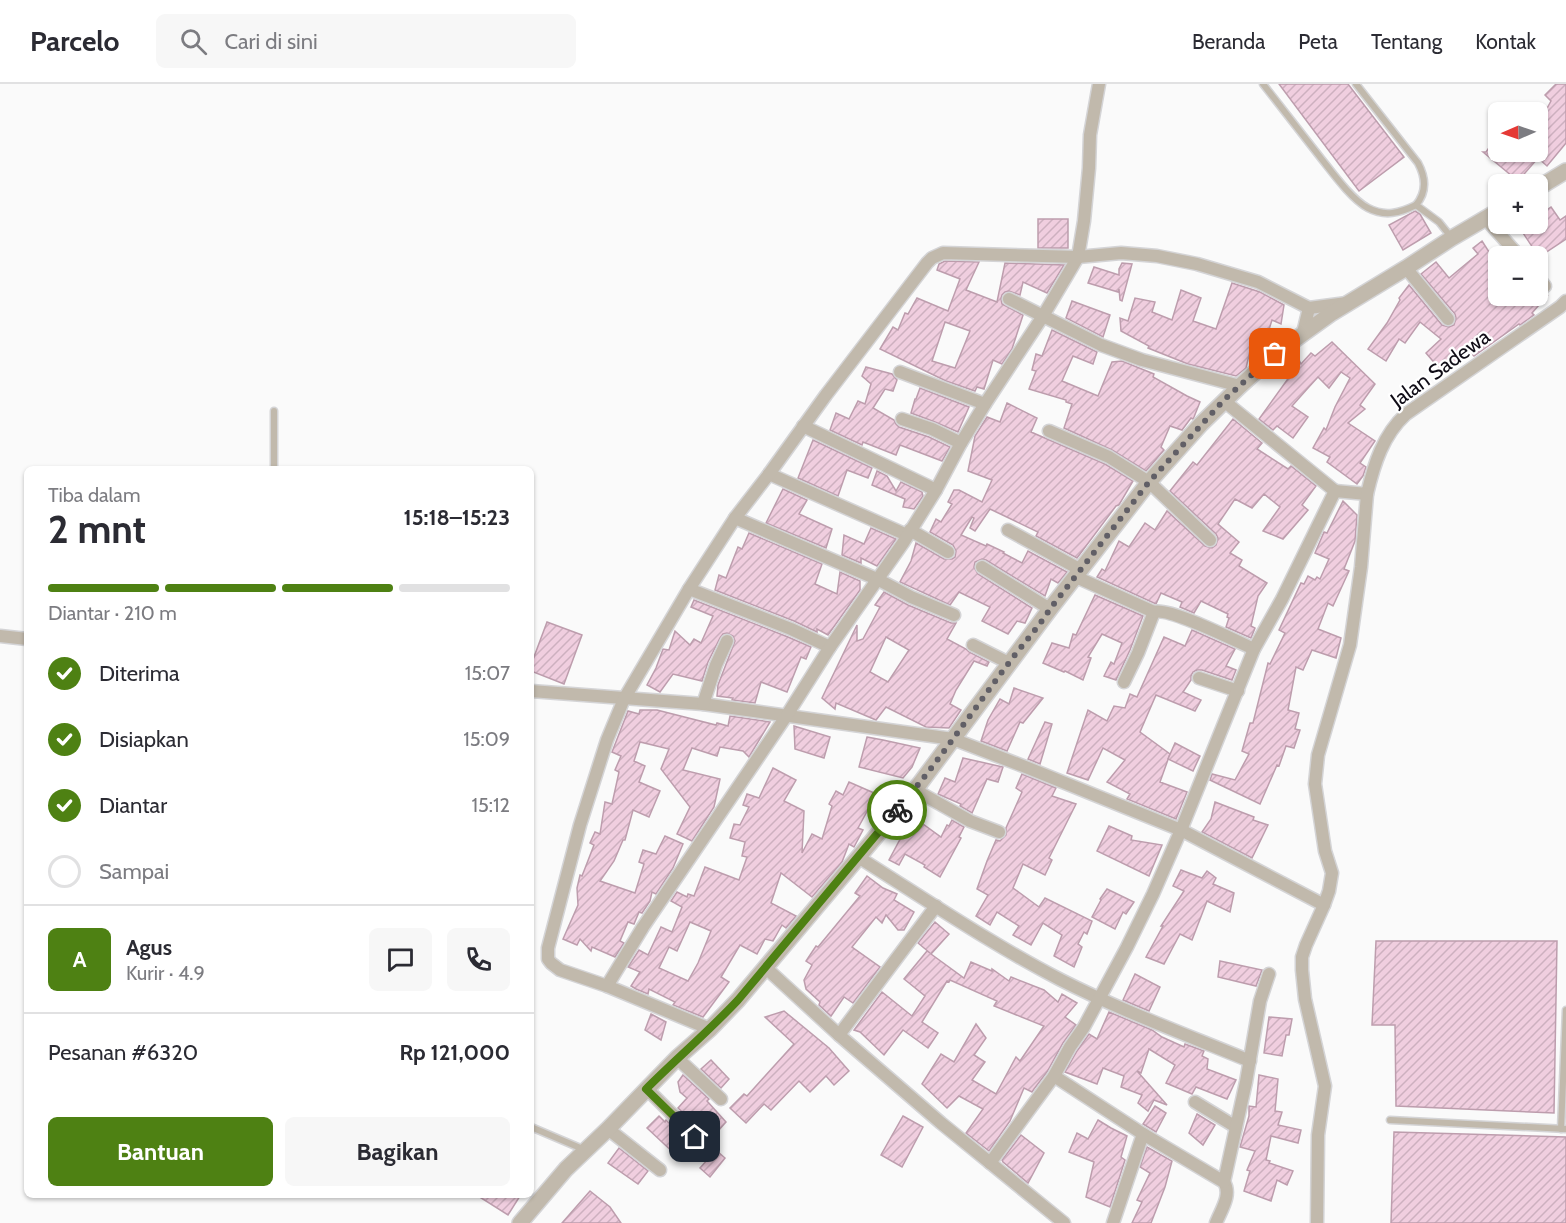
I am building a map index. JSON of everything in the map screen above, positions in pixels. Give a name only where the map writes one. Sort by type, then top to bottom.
[{"type":"street","points":[[607,986],[690,856],[830,647],[899,549],[936,490],[961,443],[1078,257],[1086,200],[1090,135],[1098,84]]},
{"type":"street","points":[[1548,182],[1566,171]]},
{"type":"street","points":[[520,1223],[566,1169],[677,1058],[710,1029],[766,968],[915,790],[1009,663],[1040,626],[1050,609],[1149,482],[1224,400],[1275,354],[1303,333],[1347,303],[1488,217]]},
{"type":"street","points":[[710,1029],[607,986],[576,976],[554,966],[548,959],[548,948],[580,825],[607,740],[624,699],[689,589],[735,518],[919,272],[932,258],[943,253],[1078,257],[1120,253],[1157,256],[1197,264],[1258,282],[1309,308],[1347,303]]},
{"type":"street","points":[[1406,268],[1448,319]]},
{"type":"street","points":[[1009,299],[1101,345],[1142,360],[1239,386]]},
{"type":"street","name":"Jalan Sadewa","points":[[1317,1223],[1318,1135],[1325,1086],[1305,999],[1302,962],[1303,951],[1329,891],[1332,873],[1325,851],[1315,784],[1318,755],[1350,645],[1370,479],[1391,429],[1397,422],[1566,301]]},
{"type":"street","points":[[1303,333],[1309,308]]},
{"type":"street","points":[[900,372],[985,404]]},
{"type":"street","points":[[1224,400],[1335,492],[1367,494]]},
{"type":"street","points":[[902,419],[932,429],[961,443]]},
{"type":"street","points":[[803,426],[936,490]]},
{"type":"street","points":[[1049,431],[1109,458],[1149,482],[1210,540]]},
{"type":"street","points":[[770,474],[948,552]]},
{"type":"street","points":[[990,1163],[1054,1076],[1084,1027],[1148,904],[1181,830],[1254,649],[1282,599],[1335,492]]},
{"type":"street","points":[[735,518],[954,615]]},
{"type":"street","points":[[1008,530],[1078,574],[1154,612],[1159,610],[1181,617],[1254,649]]},
{"type":"street","points":[[982,567],[1050,609]]},
{"type":"street","points":[[689,589],[830,647]]},
{"type":"street","points":[[1124,682],[1154,612]]},
{"type":"street","points":[[0,636],[24,639]]},
{"type":"street","points":[[703,704],[727,641]]},
{"type":"street","points":[[973,645],[1009,663]]},
{"type":"street","points":[[1199,678],[1238,691]]},
{"type":"street","points":[[534,691],[703,704],[953,739],[1181,830],[1324,905]]},
{"type":"street","points":[[915,790],[970,821],[999,832]]},
{"type":"street","points":[[858,857],[1059,978],[1099,998],[1250,1061]]},
{"type":"street","points":[[839,1035],[936,906]]},
{"type":"street","points":[[766,968],[941,1123],[1064,1223]]},
{"type":"street","points":[[1224,1182],[1250,1061],[1260,1001],[1269,974]]},
{"type":"street","points":[[677,1058],[721,1099]]},
{"type":"street","points":[[1054,1076],[1143,1134],[1224,1182],[1228,1191],[1216,1223]]},
{"type":"street","points":[[646,1089],[709,1151]]},
{"type":"street","points":[[1195,1102],[1236,1127]]},
{"type":"street","points":[[608,1129],[660,1170]]},
{"type":"street","points":[[1113,1223],[1143,1134]]},
{"type":"lane","points":[[1263,84],[1342,185],[1366,207],[1391,214],[1416,206],[1424,190],[1423,172],[1356,84]]},
{"type":"lane","points":[[1416,206],[1439,222],[1452,238]]},
{"type":"lane","points":[[274,411],[274,466]]},
{"type":"lane","points":[[1390,1120],[1563,1129],[1566,1010]]},
{"type":"lane","points":[[534,1128],[585,1150]]},
{"type":"building","points":[[1279,84],[1348,84],[1404,157],[1359,191]]},
{"type":"building","points":[[1556,84],[1566,84],[1566,143],[1547,166],[1542,162],[1548,162],[1548,107],[1551,101],[1545,95]]},
{"type":"building","points":[[1495,162],[1535,162],[1524,174],[1510,174]]},
{"type":"building","points":[[1551,207],[1560,220],[1566,216],[1566,239],[1548,251],[1548,246],[1532,246],[1524,234],[1548,234],[1548,209]]},
{"type":"building","points":[[1415,211],[1420,214],[1431,233],[1403,250],[1389,225]]},
{"type":"building","points":[[1038,219],[1068,219],[1068,248],[1038,248]]},
{"type":"building","points":[[1482,241],[1488,250],[1488,306],[1538,306],[1532,313],[1534,315],[1474,356],[1471,353],[1444,374],[1426,353],[1441,339],[1420,322],[1405,343],[1399,339],[1386,361],[1368,349],[1387,323],[1399,298],[1409,285],[1442,325],[1449,327],[1454,325],[1455,314],[1421,274],[1436,262],[1449,278],[1478,254],[1473,248]]},
{"type":"building","points":[[945,261],[979,262],[966,290],[997,302],[1005,263],[1064,265],[1047,293],[1023,282],[1020,295],[1009,291],[1002,295],[1002,304],[1023,315],[1012,349],[1002,364],[993,360],[984,389],[977,387],[975,391],[946,381],[880,349],[893,327],[898,330],[905,313],[908,314],[917,298],[948,311],[960,279],[937,270],[939,264]],"holes":[[[945,322],[970,331],[955,368],[932,361]]]},
{"type":"building","points":[[1122,263],[1132,264],[1122,301],[1119,289],[1118,292],[1088,283],[1094,267],[1119,275]]},
{"type":"building","points":[[1232,283],[1260,292],[1284,305],[1281,324],[1272,320],[1265,342],[1253,338],[1246,368],[1236,376],[1188,364],[1148,348],[1149,346],[1121,331],[1120,318],[1128,321],[1135,298],[1155,302],[1152,312],[1172,320],[1181,290],[1201,298],[1193,321],[1216,329]]},
{"type":"building","points":[[1072,301],[1110,315],[1103,337],[1066,318]]},
{"type":"building","points":[[1052,330],[1097,352],[1093,364],[1073,356],[1062,381],[1098,396],[1112,362],[1122,361],[1154,374],[1153,377],[1200,402],[1193,419],[1191,418],[1182,430],[1170,426],[1161,447],[1164,450],[1146,471],[1112,450],[1064,428],[1072,404],[1066,400],[1029,389],[1036,371],[1032,370],[1036,354],[1042,356]]},
{"type":"building","points":[[1332,342],[1375,384],[1360,405],[1365,409],[1348,423],[1375,441],[1360,463],[1366,467],[1357,484],[1327,462],[1330,457],[1313,448],[1324,428],[1326,430],[1350,378],[1341,372],[1329,388],[1318,377],[1292,406],[1308,417],[1293,438],[1277,426],[1273,430],[1259,419],[1300,362],[1301,364],[1311,353],[1315,356]]},
{"type":"building","points":[[866,367],[892,374],[897,380],[893,391],[885,389],[873,408],[894,420],[899,427],[950,447],[942,461],[900,445],[896,455],[863,442],[862,445],[830,430],[836,413],[849,419],[858,401],[865,404],[871,384],[862,376]]},
{"type":"building","points":[[920,388],[969,407],[958,432],[911,413]]},
{"type":"building","points":[[1007,403],[1037,418],[1031,432],[1105,464],[1133,481],[1119,505],[1077,558],[1036,536],[1038,532],[990,509],[975,531],[970,528],[974,518],[972,517],[961,535],[986,546],[987,544],[1022,563],[1028,551],[1067,572],[1058,583],[1051,579],[1045,596],[986,560],[975,562],[974,567],[978,574],[1032,608],[1025,623],[1017,621],[1008,634],[982,621],[990,607],[959,592],[950,605],[900,582],[911,561],[916,543],[944,559],[955,557],[956,551],[953,545],[930,532],[936,519],[941,522],[952,504],[948,502],[954,490],[959,490],[982,502],[992,480],[968,471],[975,436],[987,417],[1000,422]]},
{"type":"building","points":[[1233,419],[1262,443],[1257,449],[1288,469],[1291,466],[1316,486],[1302,505],[1308,510],[1283,539],[1263,531],[1280,507],[1264,494],[1252,508],[1235,499],[1218,524],[1239,542],[1230,553],[1242,560],[1239,566],[1267,583],[1258,596],[1251,626],[1255,628],[1251,638],[1226,627],[1228,614],[1201,601],[1194,613],[1180,607],[1182,602],[1161,593],[1156,604],[1097,577],[1102,569],[1105,571],[1119,541],[1129,547],[1145,523],[1155,530],[1167,511],[1205,546],[1212,548],[1216,545],[1218,538],[1216,534],[1170,491],[1193,462],[1197,465]]},
{"type":"building","points":[[813,440],[872,468],[868,478],[847,470],[838,496],[798,478]]},
{"type":"building","points":[[877,471],[887,476],[896,491],[901,482],[922,492],[923,496],[914,509],[903,507],[905,499],[872,485]]},
{"type":"building","points":[[783,489],[807,500],[799,514],[832,529],[826,548],[766,523]]},
{"type":"building","points":[[1343,501],[1357,515],[1355,541],[1344,569],[1349,571],[1333,606],[1328,603],[1318,629],[1341,638],[1336,658],[1312,650],[1303,670],[1296,667],[1288,710],[1299,713],[1295,729],[1300,730],[1294,748],[1286,746],[1260,804],[1210,780],[1212,774],[1235,780],[1249,754],[1242,751],[1250,723],[1253,723],[1268,663],[1270,664],[1285,633],[1279,630],[1301,583],[1304,584],[1308,576],[1315,580],[1317,577],[1320,579],[1329,559],[1315,553],[1324,532],[1327,533]]},
{"type":"building","points":[[871,528],[896,539],[877,566],[861,558],[861,563],[842,555],[844,535],[864,544]]},
{"type":"building","points":[[749,533],[822,564],[815,584],[837,594],[840,572],[860,581],[860,590],[828,635],[715,590],[719,575],[726,578],[738,547],[742,549]]},
{"type":"building","points":[[884,592],[908,605],[956,623],[947,639],[989,662],[987,666],[974,661],[956,690],[950,704],[961,710],[949,728],[926,727],[886,707],[876,720],[836,703],[835,709],[822,698],[857,625],[857,641],[863,639],[880,607],[875,605]],"holes":[[[886,637],[909,650],[888,682],[870,672]]]},
{"type":"building","points":[[1095,595],[1143,616],[1116,680],[1104,676],[1111,662],[1114,664],[1122,643],[1102,634],[1088,657],[1091,658],[1083,680],[1043,663],[1052,643],[1069,648],[1073,634],[1076,635]]},
{"type":"building","points":[[694,600],[811,647],[806,659],[801,657],[787,692],[761,682],[755,703],[717,696],[718,685],[735,641],[733,636],[727,633],[720,638],[708,662],[702,681],[673,674],[660,692],[647,685],[663,649],[669,650],[675,631],[690,645],[694,639],[701,643],[713,616],[691,607]]},
{"type":"building","points":[[547,622],[582,635],[564,684],[534,672],[534,657]]},
{"type":"building","points":[[1192,630],[1235,649],[1226,666],[1236,670],[1232,680],[1202,670],[1193,672],[1183,692],[1201,700],[1195,711],[1156,695],[1140,732],[1170,754],[1160,782],[1187,792],[1176,819],[1127,799],[1130,794],[1107,782],[1125,760],[1103,748],[1088,780],[1067,773],[1088,710],[1107,721],[1114,706],[1125,708],[1130,694],[1137,697],[1164,637],[1185,646]]},
{"type":"building","points":[[1014,688],[1043,698],[1023,723],[1020,722],[1007,751],[981,741],[988,720],[1000,699],[1009,704]]},
{"type":"building","points":[[640,710],[657,710],[716,725],[717,723],[728,726],[730,716],[770,722],[749,757],[743,751],[720,747],[717,756],[692,748],[683,770],[720,779],[714,807],[692,841],[677,834],[690,807],[661,769],[669,749],[640,742],[634,761],[645,766],[639,782],[660,791],[649,817],[633,810],[625,840],[600,881],[635,893],[644,864],[639,862],[643,850],[656,854],[665,836],[683,844],[673,868],[656,894],[652,892],[650,901],[642,913],[639,912],[634,924],[628,922],[620,941],[624,943],[615,957],[592,947],[591,951],[580,939],[577,945],[563,939],[578,905],[577,888],[580,875],[582,876],[594,845],[590,843],[595,832],[600,834],[605,802],[612,804],[619,772],[615,770],[621,756],[612,752],[628,711],[639,714]]},
{"type":"building","points":[[1045,722],[1052,724],[1040,764],[1028,759]]},
{"type":"building","points":[[794,726],[830,737],[824,758],[795,749]]},
{"type":"building","points":[[867,737],[920,748],[912,767],[903,778],[859,767]]},
{"type":"building","points":[[1175,743],[1200,756],[1193,771],[1168,759]]},
{"type":"building","points":[[963,758],[1003,767],[998,782],[987,779],[972,813],[960,806],[961,804],[938,794],[945,778],[955,782]]},
{"type":"building","points":[[773,768],[796,780],[784,801],[804,811],[802,853],[812,834],[822,839],[832,806],[829,804],[836,791],[843,795],[849,782],[881,796],[877,811],[870,806],[858,828],[863,830],[854,847],[849,844],[842,862],[812,897],[781,873],[771,903],[796,916],[786,928],[782,925],[773,941],[765,939],[757,954],[740,945],[721,977],[729,982],[703,1017],[673,1005],[675,1002],[649,989],[648,994],[631,986],[640,972],[628,967],[639,950],[648,955],[661,927],[672,932],[682,907],[671,901],[677,892],[687,897],[688,894],[694,896],[705,867],[739,880],[747,857],[742,856],[745,842],[730,838],[734,824],[740,825],[749,807],[743,805],[747,794],[759,798]],"holes":[[[690,922],[711,931],[688,981],[659,968],[669,947],[677,951]]]},
{"type":"building","points":[[1022,774],[1056,788],[1052,796],[1076,804],[1049,858],[1052,860],[1045,875],[1023,864],[1013,888],[1039,907],[1045,898],[1092,921],[1087,934],[1084,932],[1078,944],[1082,947],[1074,967],[1054,956],[1062,935],[1043,923],[1031,945],[1013,935],[1019,926],[997,912],[990,925],[976,916],[988,895],[977,889],[996,840],[1000,841],[1006,835],[1006,828],[1022,792],[1016,788]]},
{"type":"building","points":[[1215,802],[1268,825],[1252,858],[1202,832],[1211,819]]},
{"type":"building","points":[[912,816],[941,837],[952,820],[964,827],[959,837],[961,838],[940,877],[905,854],[899,865],[889,860],[906,828],[904,826]]},
{"type":"building","points":[[1109,826],[1132,836],[1131,840],[1162,845],[1149,876],[1097,851]]},
{"type":"building","points":[[1181,870],[1202,878],[1207,871],[1216,878],[1213,884],[1234,893],[1230,912],[1207,901],[1192,940],[1180,934],[1164,964],[1146,957],[1163,926],[1161,926],[1184,891],[1173,886]]},
{"type":"building","points":[[867,876],[883,888],[897,894],[894,900],[914,912],[904,930],[898,930],[886,915],[882,923],[876,917],[852,947],[880,967],[853,1003],[844,997],[831,1016],[806,989],[804,980],[812,965],[806,961],[816,946],[818,947],[860,896],[855,893]]},
{"type":"building","points":[[1107,889],[1134,902],[1126,914],[1123,912],[1115,929],[1092,917]]},
{"type":"building","points":[[935,922],[949,934],[931,954],[964,978],[971,962],[992,971],[992,969],[1009,981],[1011,977],[1044,990],[1058,1002],[1062,994],[1077,1003],[1065,1017],[1076,1025],[1032,1092],[1024,1088],[1010,1121],[989,1151],[966,1133],[983,1109],[959,1096],[947,1108],[922,1084],[941,1054],[954,1062],[976,1024],[986,1038],[974,1055],[985,1062],[972,1080],[996,1094],[1016,1057],[1020,1061],[1044,1026],[994,1006],[997,1001],[950,980],[947,981],[922,1022],[938,1033],[928,1048],[903,1030],[884,1055],[860,1032],[854,1030],[882,992],[912,1016],[925,996],[904,979],[927,951],[930,953],[918,943]]},
{"type":"building","points":[[1376,941],[1557,941],[1554,1113],[1396,1106],[1395,1025],[1372,1025]]},
{"type":"building","points":[[1220,961],[1262,970],[1256,986],[1218,977]]},
{"type":"building","points":[[1135,974],[1160,987],[1149,1011],[1123,1000]]},
{"type":"building","points":[[784,1011],[829,1048],[849,1071],[834,1085],[826,1076],[810,1092],[799,1081],[771,1110],[764,1104],[746,1123],[730,1108],[744,1094],[747,1096],[794,1044],[765,1017]]},
{"type":"building","points":[[1109,1012],[1152,1030],[1184,1047],[1185,1044],[1204,1051],[1202,1056],[1208,1059],[1207,1069],[1236,1080],[1227,1099],[1196,1087],[1192,1094],[1166,1083],[1175,1065],[1149,1049],[1141,1073],[1137,1071],[1167,1105],[1154,1100],[1148,1111],[1138,1103],[1142,1095],[1121,1087],[1124,1076],[1103,1068],[1097,1084],[1065,1072],[1089,1034],[1097,1039]]},
{"type":"building","points":[[651,1014],[666,1022],[661,1040],[645,1030]]},
{"type":"building","points":[[1269,1017],[1292,1019],[1282,1056],[1264,1053]]},
{"type":"building","points":[[711,1060],[729,1079],[721,1088],[701,1069]]},
{"type":"building","points":[[683,1075],[709,1099],[707,1101],[726,1122],[711,1139],[678,1108],[687,1098],[680,1092],[678,1082]]},
{"type":"building","points":[[1259,1075],[1278,1079],[1275,1111],[1282,1112],[1278,1125],[1301,1130],[1298,1143],[1271,1136],[1266,1160],[1293,1171],[1287,1185],[1277,1180],[1271,1201],[1244,1191],[1250,1171],[1247,1170],[1255,1151],[1240,1147],[1249,1116],[1249,1106],[1256,1107]]},
{"type":"building","points":[[1155,1106],[1166,1113],[1156,1132],[1143,1124]]},
{"type":"building","points":[[1197,1114],[1215,1125],[1203,1145],[1189,1133]]},
{"type":"building","points":[[659,1116],[690,1144],[678,1157],[647,1128]]},
{"type":"building","points":[[903,1116],[923,1127],[902,1167],[881,1155]]},
{"type":"building","points":[[1098,1120],[1127,1136],[1121,1157],[1125,1160],[1110,1207],[1086,1197],[1094,1162],[1069,1152],[1077,1133],[1088,1139]]},
{"type":"building","points":[[1394,1132],[1566,1137],[1566,1223],[1391,1223]]},
{"type":"building","points":[[1021,1135],[1044,1153],[1028,1183],[1002,1160]]},
{"type":"building","points":[[1147,1147],[1172,1161],[1151,1223],[1132,1223],[1142,1202],[1137,1200],[1150,1173],[1140,1167]]},
{"type":"building","points":[[619,1148],[648,1171],[638,1184],[608,1163]]},
{"type":"building","points":[[717,1151],[725,1158],[710,1177],[700,1168],[708,1159],[715,1156]]},
{"type":"building","points":[[590,1191],[610,1207],[621,1223],[562,1223]]},
{"type":"building","points":[[481,1198],[519,1198],[508,1215]]},
{"type":"way so far","points":[[897,810],[915,790],[1009,663],[1040,626],[1050,609],[1149,482],[1224,400],[1275,354]]},
{"type":"route","points":[[695,1137],[646,1089],[738,1000],[897,810]]}]
